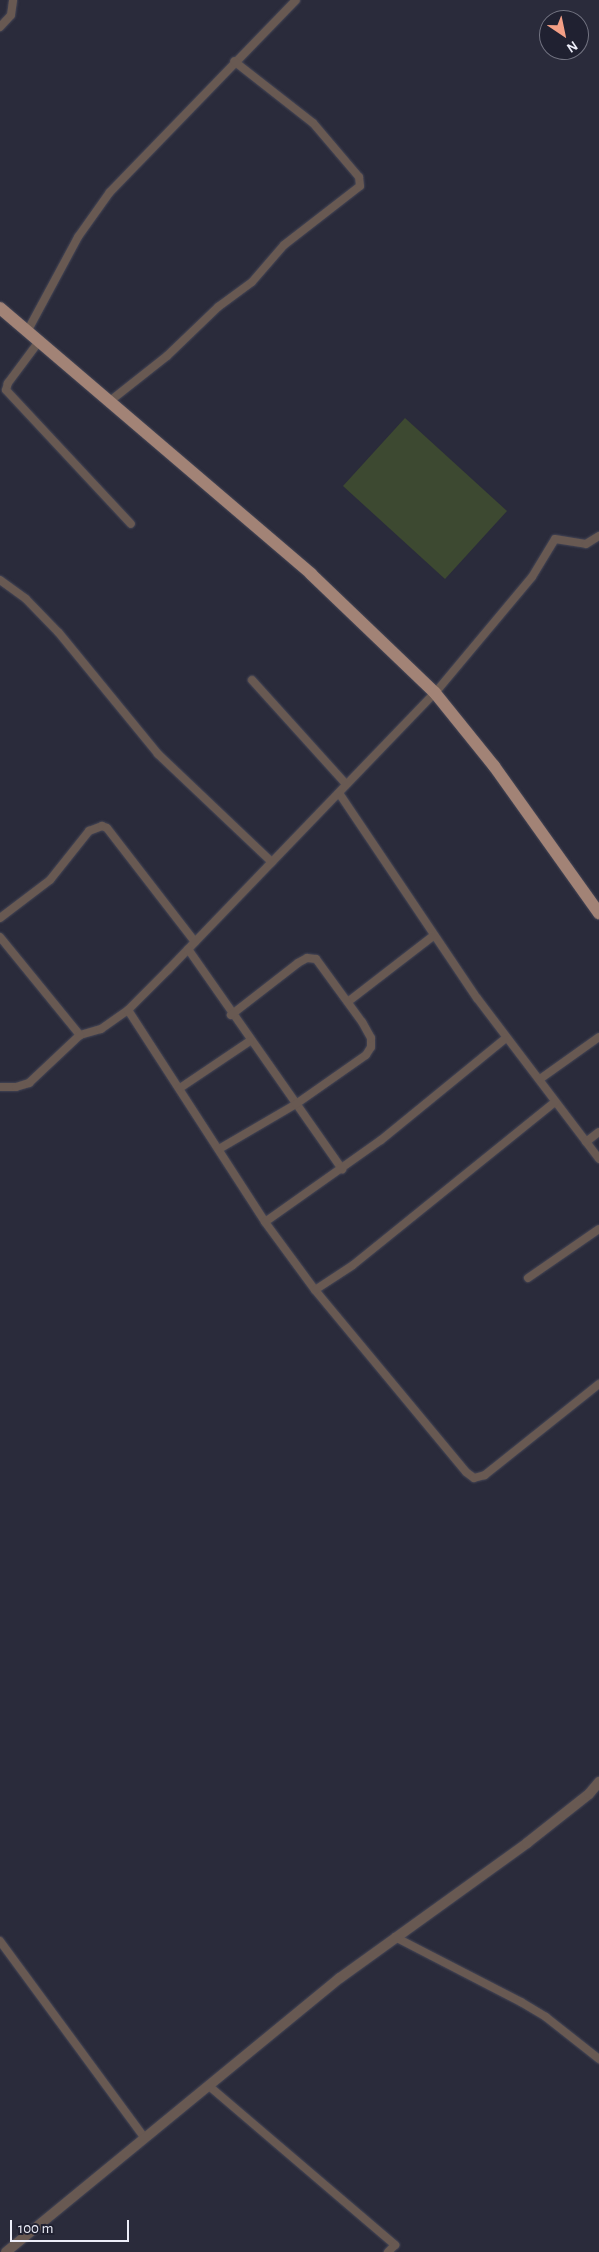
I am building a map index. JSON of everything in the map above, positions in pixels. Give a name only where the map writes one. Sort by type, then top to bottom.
[{"type":"main road","points":[[0,308],[40,340],[348,607],[435,693],[494,766],[595,901],[599,912]]},
{"type":"street","points":[[0,27],[11,15],[13,0]]},
{"type":"street","points":[[28,330],[78,237],[110,192],[234,61],[296,0]]},
{"type":"street","points":[[110,401],[167,356],[218,307],[252,282],[284,246],[360,186],[359,177],[314,123],[234,61]]},
{"type":"street","points":[[40,340],[8,383],[6,390],[131,524]]},
{"type":"street","points":[[0,1087],[16,1087],[29,1083],[80,1035],[101,1029],[128,1010],[435,693],[532,577],[555,540],[586,544],[599,536]]},
{"type":"street","points":[[0,580],[26,599],[59,633],[158,754],[272,862]]},
{"type":"street","points":[[252,680],[346,784]]},
{"type":"street","points":[[339,793],[433,936],[506,1038],[540,1079],[599,1160]]},
{"type":"street","points":[[0,918],[50,880],[89,831],[102,826],[107,828],[195,942]]},
{"type":"street","points":[[349,1001],[433,936]]},
{"type":"street","points":[[0,937],[80,1035]]},
{"type":"street","points":[[188,949],[250,1041],[342,1169]]},
{"type":"street","points":[[219,1149],[296,1104],[366,1055],[371,1047],[371,1038],[349,1001],[316,959],[307,958],[232,1015]]},
{"type":"street","points":[[128,1010],[265,1222],[315,1290],[474,1478],[485,1475],[599,1384]]},
{"type":"street","points":[[540,1079],[599,1037]]},
{"type":"street","points":[[265,1222],[342,1169],[412,1116],[506,1038]]},
{"type":"street","points":[[180,1088],[250,1041]]},
{"type":"street","points":[[315,1290],[353,1265],[555,1102]]},
{"type":"street","points":[[586,1142],[599,1132]]},
{"type":"street","points":[[528,1278],[599,1229]]},
{"type":"street","points":[[6,2252],[144,2137],[395,1937],[527,1843],[589,1794],[599,1782]]},
{"type":"street","points":[[395,1937],[492,1985],[546,2017],[599,2059]]},
{"type":"street","points":[[0,1941],[144,2137]]},
{"type":"street","points":[[209,2086],[395,2245],[388,2252]]},
{"type":"green space","points":[[405,418],[507,511],[445,579],[343,486]]}]
